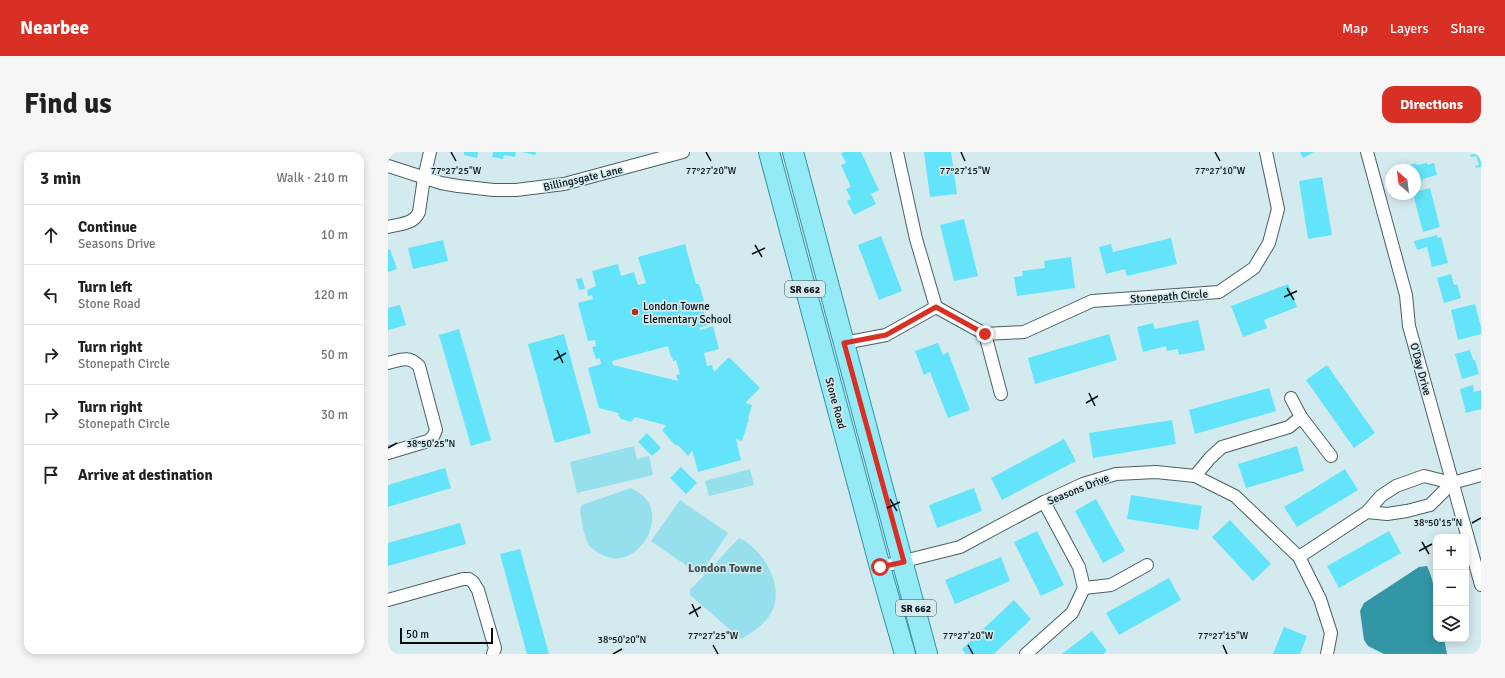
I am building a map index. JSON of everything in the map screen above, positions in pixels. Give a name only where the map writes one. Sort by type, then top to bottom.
[{"type":"main road","name":"Stone Road","points":[[768,152],[880,567],[905,654]]},
{"type":"main road","name":"SR 662","points":[[793,152],[904,562],[927,654]]},
{"type":"street","points":[[388,228],[411,222],[417,217],[430,152]]},
{"type":"street","name":"Billingsgate Lane","points":[[388,166],[446,184],[469,188],[509,190],[564,184],[680,152]]},
{"type":"street","points":[[897,152],[916,239],[936,307],[985,334],[1001,394]]},
{"type":"street","name":"Stonepath Circle","points":[[985,334],[1024,332],[1092,302],[1219,292],[1254,268],[1269,243],[1278,209],[1266,152]]},
{"type":"street","name":"O'Day Drive","points":[[1367,152],[1406,295],[1409,326],[1481,585]]},
{"type":"street","points":[[844,343],[886,335],[936,307]]},
{"type":"street","points":[[388,363],[406,359],[414,361],[419,366],[436,430],[433,437],[428,441],[388,452]]},
{"type":"street","points":[[1291,398],[1302,417],[1331,456]]},
{"type":"street","points":[[1195,476],[1210,458],[1222,447],[1289,427],[1302,417]]},
{"type":"street","name":"Seasons Drive","points":[[880,567],[960,547],[1044,502],[1083,484],[1116,474],[1156,472],[1195,476],[1235,496],[1299,557],[1320,599],[1331,633],[1327,654]]},
{"type":"street","points":[[1299,557],[1367,512],[1381,496],[1396,486],[1424,476],[1452,482],[1481,475]]},
{"type":"street","points":[[1367,512],[1387,514],[1430,505],[1452,482]]},
{"type":"street","points":[[1026,654],[1072,613],[1084,588],[1079,567],[1044,502]]},
{"type":"street","points":[[1084,588],[1111,585],[1147,565]]},
{"type":"street","points":[[388,600],[463,578],[468,579],[478,590],[495,648],[493,654]]},
{"type":"shaded area","points":[[634,446],[637,459],[649,456],[653,475],[577,493],[570,462]]},
{"type":"shaded area","points":[[750,469],[754,485],[709,496],[705,481]]},
{"type":"shaded area","points":[[631,488],[646,499],[651,510],[652,522],[649,534],[633,553],[623,558],[611,558],[599,553],[589,544],[586,539],[580,510],[582,505]]},
{"type":"shaded area","points":[[680,500],[728,533],[700,575],[651,541]]},
{"type":"shaded area","points":[[739,538],[748,543],[764,560],[770,570],[776,592],[775,603],[771,613],[758,628],[741,639],[690,595],[690,590]]},
{"type":"shaded area","points":[[1427,566],[1433,584],[1433,642],[1445,642],[1447,654],[1384,654],[1368,646],[1364,640],[1360,611],[1364,603],[1419,567]]},
{"type":"building","points":[[464,152],[478,152],[477,158],[464,155]]},
{"type":"building","points":[[493,152],[516,152],[515,157],[504,155],[503,159],[492,157]]},
{"type":"building","points":[[522,152],[536,152],[535,155]]},
{"type":"building","points":[[861,152],[879,190],[871,194],[876,204],[854,215],[847,201],[851,199],[846,189],[851,187],[841,165],[846,163],[841,153]]},
{"type":"building","points":[[924,152],[951,152],[957,194],[930,197]]},
{"type":"building","points":[[1300,152],[1314,152],[1303,158]]},
{"type":"building","points":[[1481,152],[1481,167],[1476,168],[1475,166],[1479,165],[1476,156],[1471,157],[1470,155]]},
{"type":"building","points":[[1427,163],[1427,165],[1434,163],[1437,175],[1422,179],[1423,181],[1421,182],[1421,164]]},
{"type":"building","points":[[1322,177],[1332,235],[1308,239],[1299,181]]},
{"type":"building","points":[[1430,188],[1440,227],[1423,232],[1415,200],[1421,200],[1421,190]]},
{"type":"building","points":[[964,219],[978,276],[954,281],[940,225]]},
{"type":"building","points":[[1437,235],[1438,238],[1441,237],[1448,263],[1432,267],[1427,247],[1417,250],[1414,241]]},
{"type":"building","points":[[881,236],[902,291],[879,300],[858,245]]},
{"type":"building","points":[[1171,238],[1177,264],[1127,276],[1125,269],[1106,274],[1099,247],[1111,244],[1113,252]]},
{"type":"building","points":[[443,240],[448,261],[413,269],[408,248]]},
{"type":"building","points":[[685,244],[696,284],[699,284],[704,301],[701,302],[704,314],[696,317],[705,315],[708,325],[699,328],[700,330],[713,326],[719,349],[704,353],[707,366],[712,365],[714,372],[729,357],[760,388],[746,402],[752,405],[749,419],[742,441],[736,439],[741,460],[698,472],[692,451],[688,456],[678,445],[677,446],[674,444],[662,430],[666,426],[665,425],[635,417],[631,422],[621,419],[618,415],[619,413],[599,408],[588,368],[601,364],[600,358],[596,359],[592,347],[596,346],[595,340],[588,341],[578,303],[593,299],[592,295],[588,296],[587,290],[596,286],[592,271],[618,264],[621,276],[634,272],[638,285],[646,283],[638,257]],"holes":[[[668,346],[673,361],[676,360],[680,374],[676,375],[678,381],[613,365],[612,361]]]},
{"type":"building","points":[[390,249],[397,269],[388,272],[388,250]]},
{"type":"building","points":[[1071,257],[1075,288],[1017,296],[1014,277],[1023,276],[1022,271],[1045,268],[1044,261]]},
{"type":"building","points":[[1451,274],[1454,285],[1457,284],[1461,298],[1444,303],[1437,278]]},
{"type":"building","points":[[582,278],[585,289],[579,290],[576,279]]},
{"type":"building","points":[[1288,284],[1297,307],[1264,320],[1267,328],[1243,337],[1231,306]]},
{"type":"building","points":[[1475,304],[1481,327],[1481,334],[1458,340],[1451,310]]},
{"type":"building","points":[[400,305],[406,325],[388,330],[388,308]]},
{"type":"building","points":[[1198,320],[1205,350],[1179,355],[1178,349],[1167,351],[1166,346],[1143,352],[1137,327],[1153,323],[1155,329]]},
{"type":"building","points":[[459,329],[491,440],[471,446],[439,335]]},
{"type":"building","points":[[564,334],[591,433],[555,443],[528,344]]},
{"type":"building","points":[[1109,334],[1117,360],[1035,384],[1028,358]]},
{"type":"building","points":[[938,343],[943,355],[948,352],[970,410],[948,418],[930,372],[924,375],[915,351]]},
{"type":"building","points":[[1470,350],[1479,374],[1462,379],[1455,354]]},
{"type":"building","points":[[1327,365],[1375,433],[1354,448],[1306,380]]},
{"type":"building","points":[[1473,385],[1474,392],[1481,390],[1481,409],[1466,413],[1460,389]]},
{"type":"building","points":[[1269,388],[1276,411],[1195,434],[1189,410]]},
{"type":"building","points":[[1172,420],[1176,444],[1093,458],[1089,433]]},
{"type":"building","points":[[647,433],[661,448],[652,456],[638,442]]},
{"type":"building","points":[[1064,439],[1076,461],[1002,500],[991,478]]},
{"type":"building","points":[[1297,446],[1304,471],[1246,488],[1238,464]]},
{"type":"building","points":[[681,467],[697,483],[686,494],[670,478]]},
{"type":"building","points":[[445,468],[451,488],[388,507],[388,485]]},
{"type":"building","points":[[1345,469],[1358,490],[1297,527],[1284,507]]},
{"type":"building","points":[[974,488],[982,511],[937,528],[929,505]]},
{"type":"building","points":[[1131,495],[1202,506],[1198,530],[1127,519]]},
{"type":"building","points":[[1096,499],[1125,551],[1103,563],[1075,511]]},
{"type":"building","points":[[1230,520],[1271,564],[1253,581],[1212,537]]},
{"type":"building","points":[[460,523],[466,544],[388,566],[388,543]]},
{"type":"building","points":[[1037,531],[1064,585],[1041,596],[1014,542]]},
{"type":"building","points":[[1389,531],[1401,553],[1339,588],[1327,566]]},
{"type":"building","points":[[520,549],[549,654],[527,654],[500,554]]},
{"type":"building","points":[[1001,557],[1010,581],[955,604],[945,580]]},
{"type":"building","points":[[1169,578],[1181,600],[1119,635],[1106,613]]},
{"type":"building","points":[[1014,600],[1031,619],[994,654],[966,654],[962,649]]},
{"type":"building","points":[[1284,627],[1307,636],[1300,654],[1273,654]]},
{"type":"building","points":[[1092,631],[1107,651],[1103,654],[1062,654]]},
{"type":"place","name":"London Towne Elementary School","points":[[635,312]]},
{"type":"district","name":"London Towne","points":[[725,568]]},
{"type":"route","points":[[880,567],[904,562],[844,343],[886,335],[936,307],[985,334]]}]
